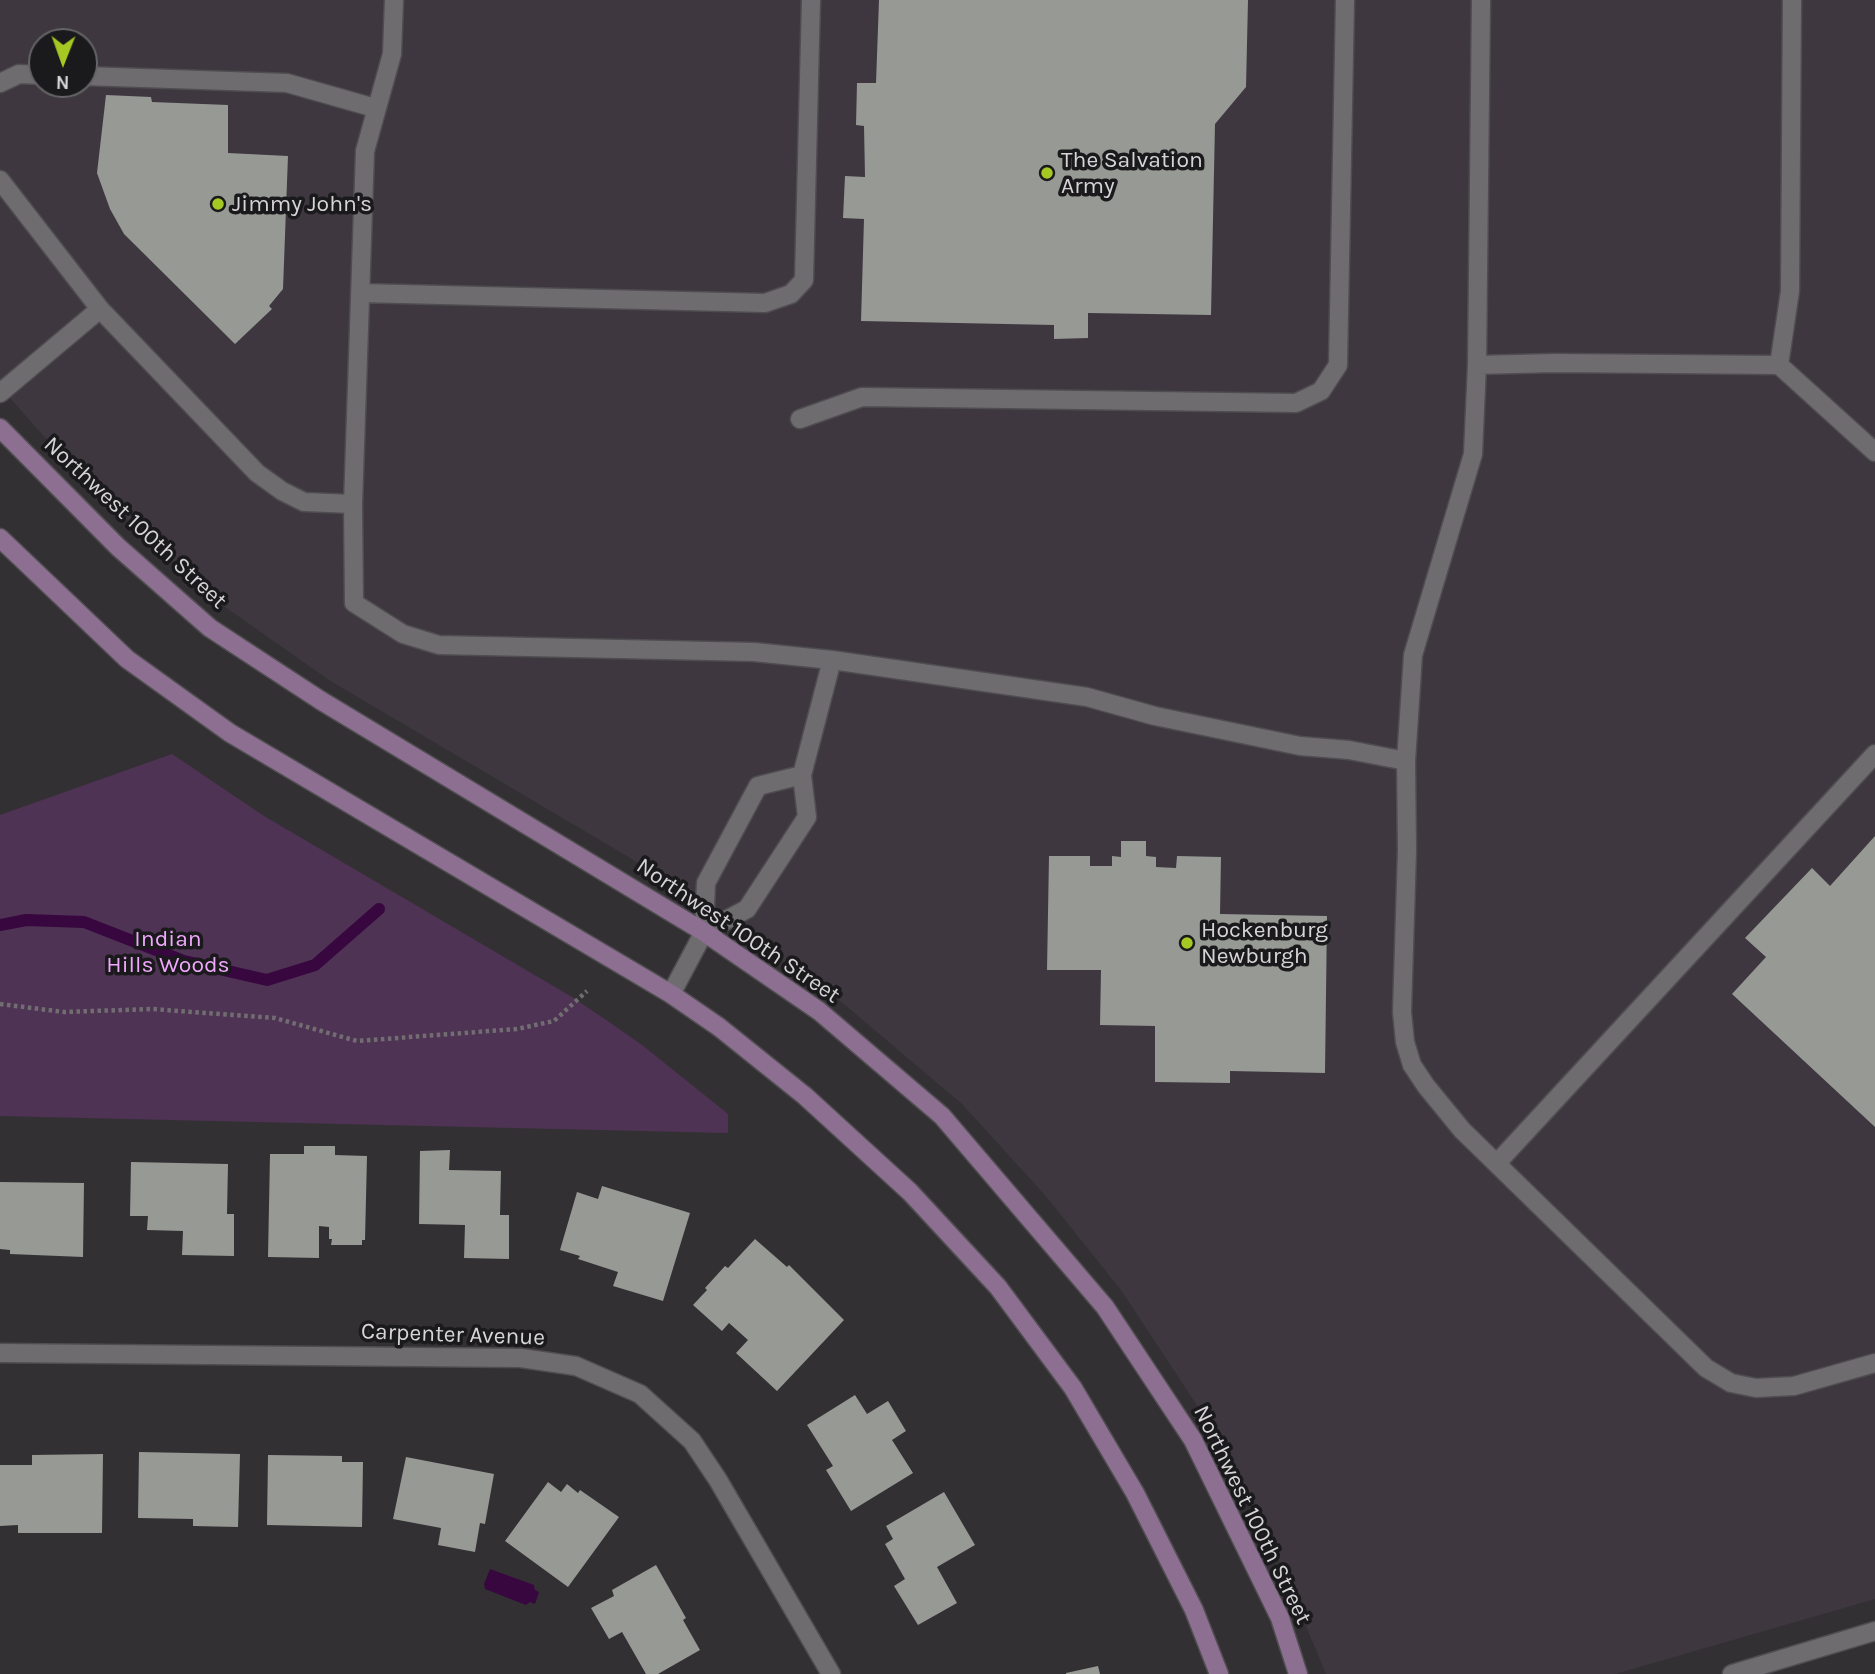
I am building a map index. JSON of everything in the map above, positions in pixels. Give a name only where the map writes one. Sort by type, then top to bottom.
[{"type":"main road","name":"Northwest 100th Street","points":[[0,428],[118,547],[210,628],[320,701],[704,932],[819,1011],[942,1116],[1105,1307],[1193,1440],[1280,1618],[1298,1674]]},
{"type":"main road","points":[[0,538],[127,659],[230,733],[671,993],[719,1027],[805,1096],[910,1192],[998,1287],[1073,1388],[1135,1493],[1194,1610],[1220,1674]]},
{"type":"street","points":[[394,0],[392,54],[365,151],[353,504],[354,603],[403,634],[439,645],[754,652],[832,660],[1087,697],[1155,716],[1300,746],[1349,750],[1406,761]]},
{"type":"street","points":[[360,293],[765,303],[791,294],[804,280],[811,0]]},
{"type":"street","points":[[800,419],[862,397],[1296,403],[1321,391],[1338,365],[1345,0]]},
{"type":"street","points":[[1481,0],[1477,365],[1473,454],[1413,655],[1406,761],[1407,850],[1402,1012],[1405,1042],[1412,1065],[1462,1129],[1706,1368],[1731,1383],[1756,1388],[1794,1386],[1875,1363]]},
{"type":"street","points":[[1779,365],[1790,291],[1792,0]]},
{"type":"street","points":[[0,83],[19,74],[28,74]]},
{"type":"street","points":[[98,76],[287,83],[375,108]]},
{"type":"street","points":[[0,180],[100,309],[257,473],[282,491],[304,502],[353,504]]},
{"type":"street","points":[[0,393],[100,309]]},
{"type":"street","points":[[1477,365],[1779,365],[1875,452]]},
{"type":"street","points":[[704,932],[747,909],[807,817],[802,775],[832,660]]},
{"type":"street","points":[[1497,1163],[1875,754]]},
{"type":"street","points":[[671,993],[704,932],[706,883],[758,786],[802,775]]},
{"type":"street","name":"Carpenter Avenue","points":[[0,1353],[522,1358],[576,1366],[640,1394],[692,1441],[718,1480],[831,1674]]},
{"type":"street","points":[[1732,1674],[1875,1631]]},
{"type":"path","points":[[0,1004],[64,1012],[152,1009],[275,1018],[358,1041],[517,1029],[554,1021],[587,991]]},
{"type":"shaded area","points":[[0,0],[1875,0],[1875,1599],[1615,1674],[1326,1674],[1275,1551],[1212,1428],[1121,1290],[1045,1195],[962,1104],[832,994],[632,859],[329,680],[221,604],[130,523],[50,443],[0,387]]},
{"type":"shaded area","points":[[490,1569],[534,1585],[539,1592],[535,1604],[530,1602],[526,1605],[485,1589],[484,1584]]},
{"type":"green space","name":"Indian Hills Woods","points":[[172,754],[264,816],[572,997],[612,1024],[728,1114],[728,1133],[0,1116],[0,815]]},
{"type":"building","points":[[879,0],[1248,0],[1246,87],[1215,124],[1211,315],[1088,313],[1088,338],[1054,339],[1054,325],[861,321],[864,219],[843,218],[845,176],[865,177],[864,126],[856,125],[857,83],[876,83]]},
{"type":"building","points":[[106,95],[151,97],[152,102],[228,105],[228,153],[288,156],[283,289],[269,306],[272,309],[235,344],[124,234],[110,209],[97,173]]},
{"type":"building","points":[[1875,836],[1875,1127],[1732,994],[1766,957],[1745,938],[1812,868],[1830,886]]},
{"type":"building","name":"Hockenburg Newburgh","points":[[1121,841],[1146,841],[1146,856],[1156,857],[1156,867],[1176,868],[1177,856],[1221,857],[1220,914],[1327,916],[1325,1073],[1230,1071],[1230,1083],[1155,1082],[1155,1026],[1100,1025],[1101,970],[1047,970],[1049,856],[1090,856],[1090,866],[1112,866],[1112,856],[1121,857]]},
{"type":"building","points":[[304,1146],[335,1146],[335,1155],[367,1156],[365,1240],[362,1240],[362,1245],[331,1245],[329,1227],[319,1226],[319,1258],[268,1257],[270,1154],[304,1154]]},
{"type":"building","points":[[450,1150],[449,1170],[501,1171],[500,1215],[509,1215],[509,1259],[464,1258],[465,1225],[419,1224],[420,1151]]},
{"type":"building","points":[[131,1162],[228,1164],[227,1214],[234,1214],[234,1256],[182,1255],[183,1231],[147,1230],[148,1216],[130,1216]]},
{"type":"building","points":[[0,1182],[84,1183],[83,1257],[10,1254],[10,1250],[0,1249]]},
{"type":"building","points":[[602,1186],[690,1213],[663,1301],[613,1286],[618,1272],[560,1250],[577,1192],[598,1199]]},
{"type":"building","points":[[755,1239],[787,1267],[789,1265],[844,1320],[777,1391],[736,1353],[748,1340],[729,1323],[722,1331],[693,1305],[725,1266],[728,1268]]},
{"type":"building","points":[[855,1395],[867,1414],[888,1401],[906,1431],[892,1440],[913,1473],[851,1511],[826,1470],[833,1466],[807,1425]]},
{"type":"building","points":[[139,1452],[240,1454],[238,1527],[193,1526],[193,1519],[138,1518]]},
{"type":"building","points":[[103,1454],[102,1533],[18,1533],[18,1525],[0,1526],[0,1465],[32,1465],[32,1455]]},
{"type":"building","points":[[268,1455],[342,1456],[342,1462],[363,1462],[362,1527],[267,1525]]},
{"type":"building","points":[[406,1457],[494,1474],[485,1524],[480,1523],[475,1552],[438,1545],[441,1528],[393,1519]]},
{"type":"building","points":[[548,1482],[561,1492],[567,1484],[578,1493],[580,1490],[619,1517],[568,1587],[505,1541]]},
{"type":"building","points":[[944,1492],[975,1545],[937,1567],[957,1603],[918,1625],[894,1586],[905,1579],[885,1544],[893,1539],[886,1526]]},
{"type":"building","points":[[656,1565],[686,1618],[683,1620],[700,1650],[658,1674],[646,1674],[622,1632],[609,1639],[591,1608],[614,1596],[612,1590]]},
{"type":"building","points":[[1098,1666],[1100,1674],[1066,1674],[1066,1673]]},
{"type":"waterway","points":[[0,925],[26,920],[84,922],[184,961],[267,980],[315,965],[379,909]]},
{"type":"place","name":"The Salvation Army","points":[[1047,173]]},
{"type":"place","name":"Jimmy John's","points":[[218,204]]},
{"type":"place","name":"Hockenburg Newburgh","points":[[1187,943]]}]
